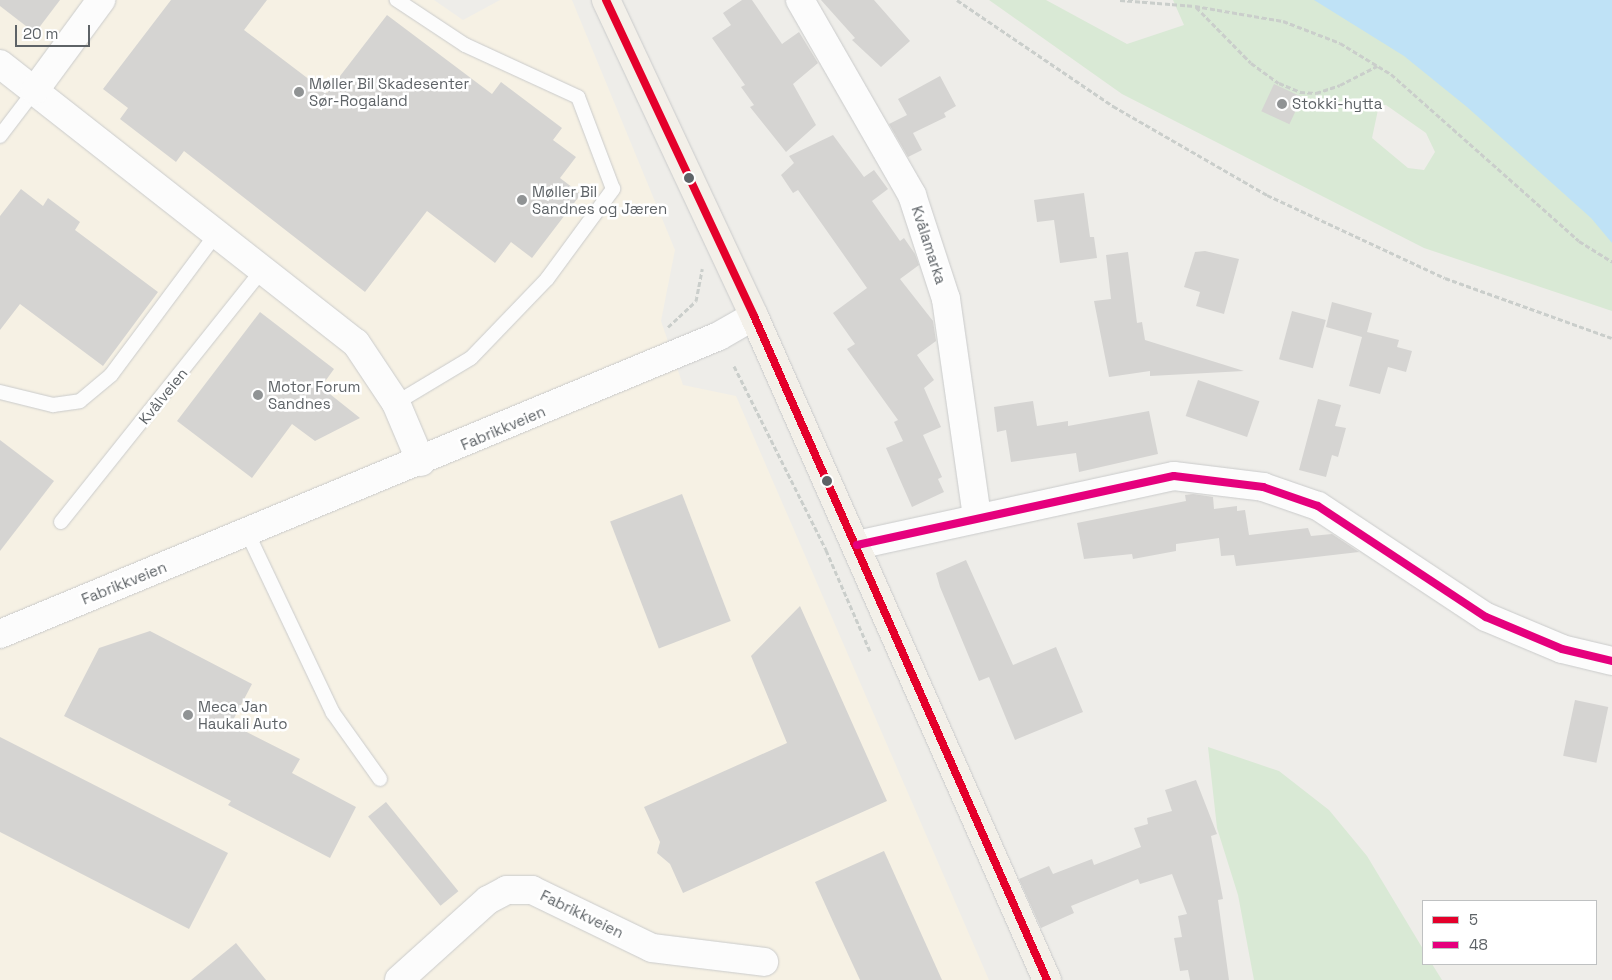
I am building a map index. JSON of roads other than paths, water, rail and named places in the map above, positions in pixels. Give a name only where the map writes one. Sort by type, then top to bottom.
[{"type":"main road","points":[[606,0],[754,316],[1048,980]]},
{"type":"street","points":[[35,90],[101,0]]},
{"type":"street","name":"Kvålamarka","points":[[800,0],[912,195],[946,299],[977,518]]},
{"type":"street","points":[[0,64],[264,268],[356,343],[396,403],[421,462]]},
{"type":"street","name":"Fabrikkveien","points":[[0,634],[421,462],[719,336],[754,316]]},
{"type":"street","points":[[857,545],[1174,476],[1263,487],[1318,506],[1486,617],[1562,649],[1612,661]]},
{"type":"street","name":"Fabrikkveien","points":[[399,980],[488,900],[508,890],[532,890],[652,948],[764,962]]},
{"type":"lane","points":[[396,403],[471,358],[547,279],[613,189],[578,97],[466,45],[397,0]]},
{"type":"lane","points":[[0,136],[35,90]]},
{"type":"lane","points":[[0,392],[53,405],[80,401],[111,375],[217,233]]},
{"type":"lane","name":"Kvålveien","points":[[61,522],[264,268]]},
{"type":"lane","points":[[247,532],[333,713],[380,779]]},
{"type":"water","points":[[1314,0],[1612,0],[1612,243],[1591,218],[1467,107],[1404,56]]},
{"type":"place","name":"Møller Bil Skadesenter Sør-Rogaland","points":[[299,92]]},
{"type":"place","name":"Stokki-hytta","points":[[1282,104]]},
{"type":"place","name":"Møller Bil Sandnes og Jæren","points":[[522,200]]},
{"type":"place","name":"Motor Forum Sandnes","points":[[258,395]]},
{"type":"place","name":"Meca Jan Haukali Auto","points":[[188,715]]}]
